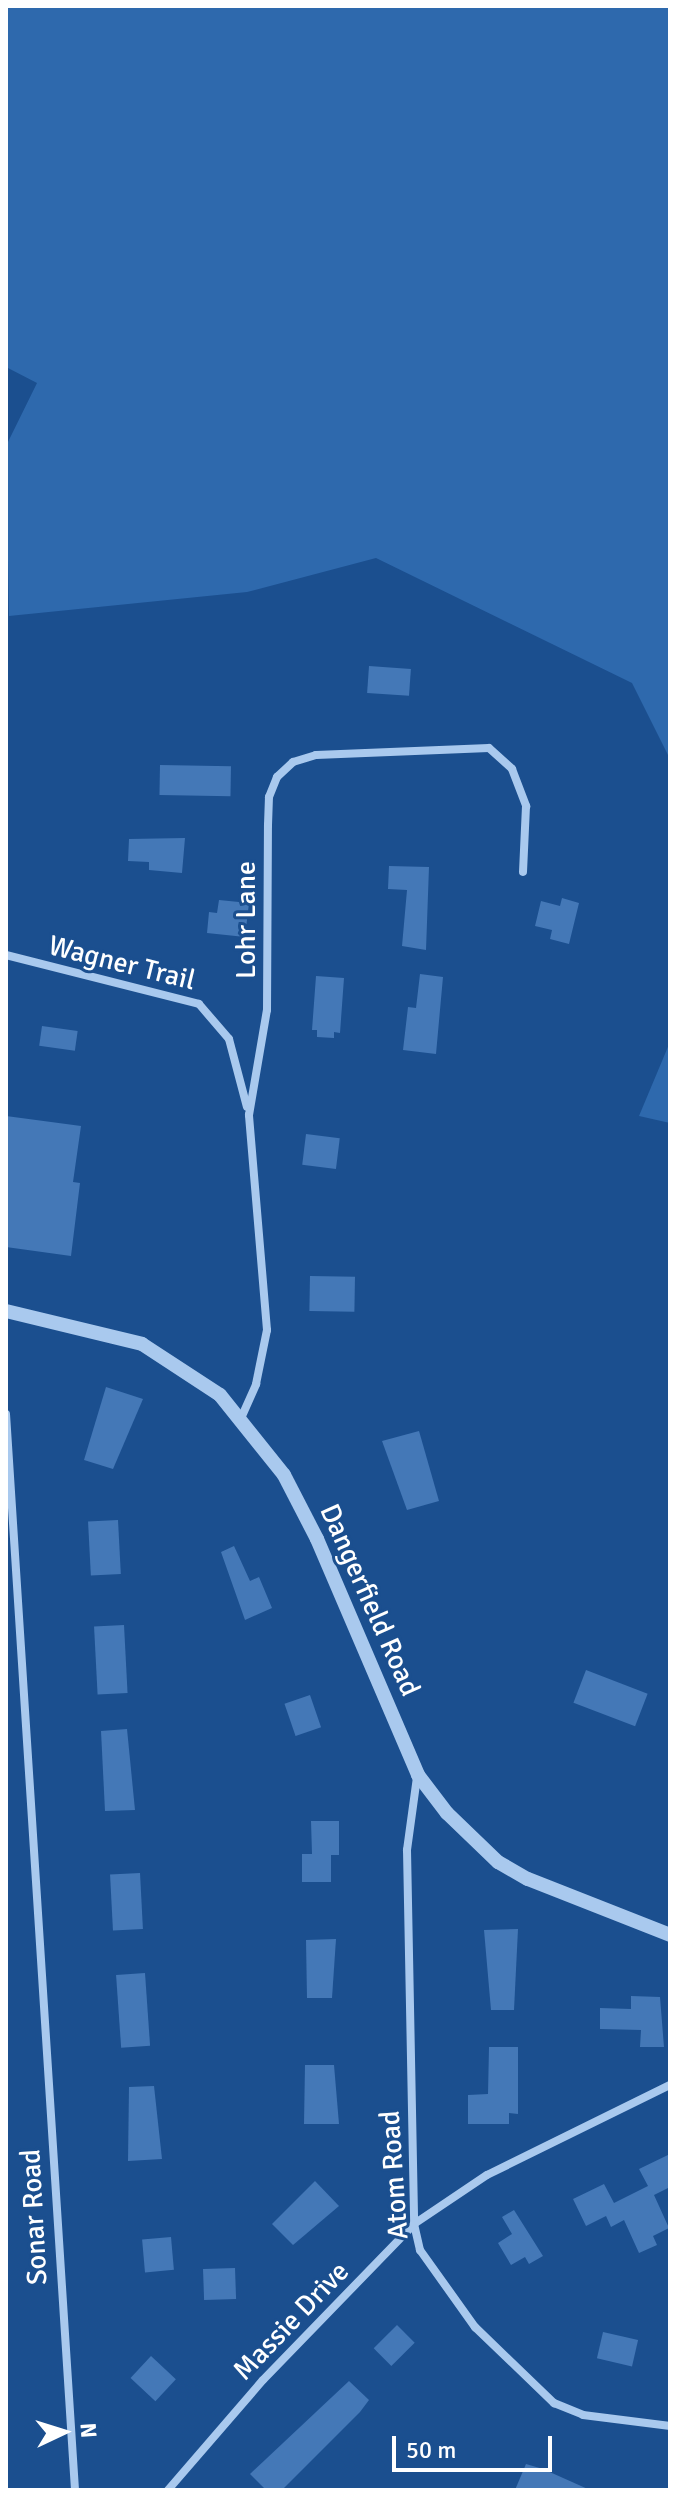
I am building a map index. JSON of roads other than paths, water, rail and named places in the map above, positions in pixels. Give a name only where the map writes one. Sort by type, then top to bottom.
[{"type":"street","name":"Lohr Lane","points":[[242,1416],[256,1384],[267,1330],[249,1115],[267,1010],[269,797],[285,768],[331,754],[489,748],[512,769],[526,806],[529,824],[523,872]]},
{"type":"street","name":"Wagner Trail","points":[[6,955],[199,1004],[229,1039],[249,1115]]},
{"type":"street","name":"Dangerfield Road","points":[[6,1311],[142,1344],[197,1376],[242,1416],[284,1475],[317,1539],[418,1775],[466,1835],[498,1862],[563,1897],[670,1935]]},
{"type":"street","name":"Sonar Road","points":[[6,1414],[75,2490]]},
{"type":"street","name":"Atom Road","points":[[418,1775],[407,1850],[414,2224],[420,2250],[475,2327],[554,2403],[583,2415],[670,2426]]},
{"type":"street","name":"Massie Drive","points":[[168,2490],[263,2380],[414,2224],[487,2175],[670,2085]]}]
